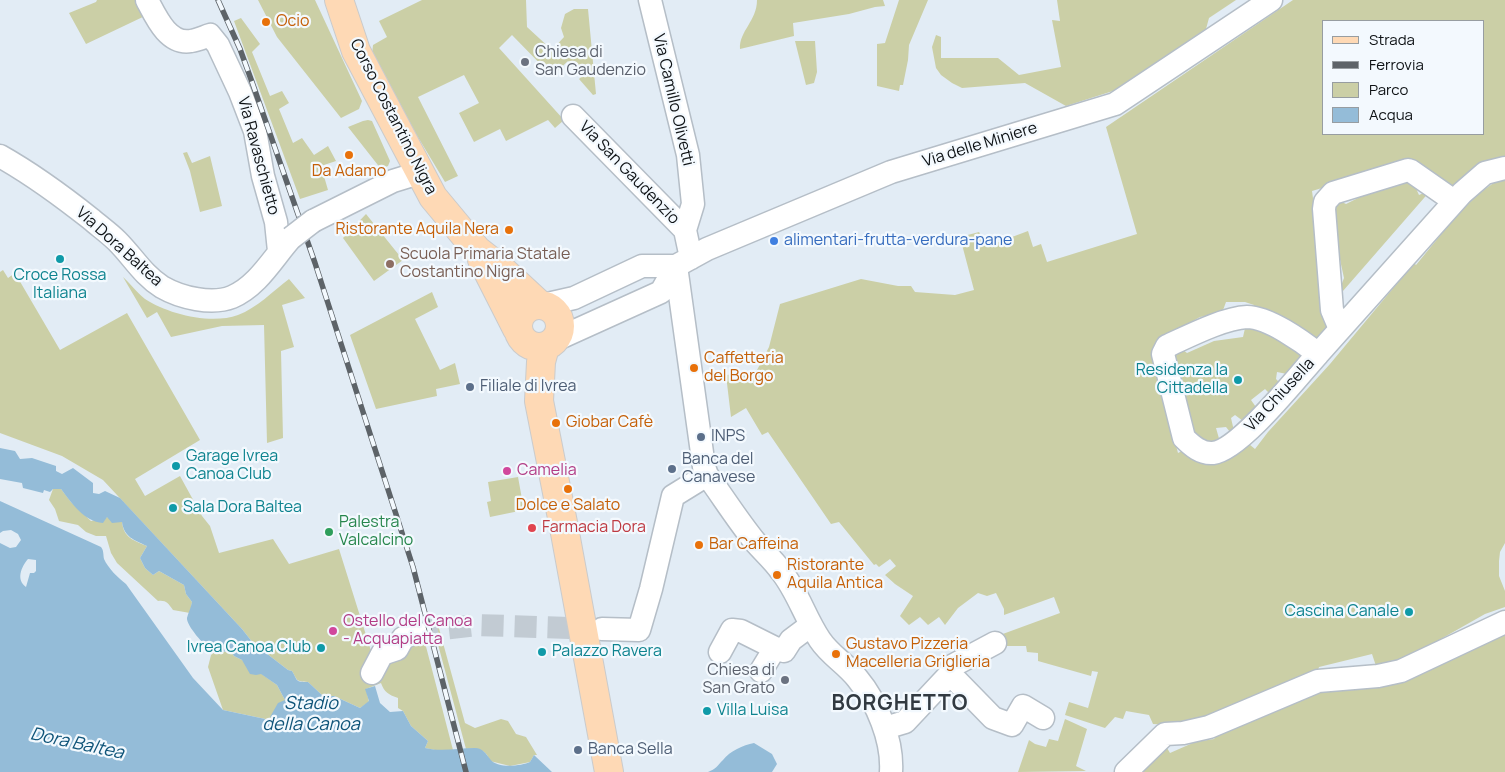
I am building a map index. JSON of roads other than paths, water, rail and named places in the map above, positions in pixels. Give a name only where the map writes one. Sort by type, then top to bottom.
[{"type":"main road","name":"Corso Costantino Nigra","points":[[339,0],[356,51],[419,174],[433,197],[478,250],[535,340],[530,385],[539,401],[609,769]]},
{"type":"main road","name":"Corso Costantino Nigra","points":[[478,250],[541,305],[552,310],[558,318],[560,330],[535,340]]},
{"type":"main road","points":[[535,340],[519,318],[524,311],[532,306],[541,305]]},
{"type":"street","name":"Via Ravaschietto","points":[[147,0],[170,37],[189,42],[210,35],[218,45],[240,92],[255,132],[263,176],[276,222],[285,244]]},
{"type":"street","name":"Via Camillo Olivetti","points":[[650,0],[688,155],[693,204],[685,230],[683,262],[684,318],[700,444],[707,475]]},
{"type":"street","name":"Via delle Miniere","points":[[541,305],[574,298],[642,266],[683,262],[707,249],[891,172],[1116,104],[1271,0]]},
{"type":"street","name":"Via San Gaudenzio","points":[[573,116],[685,230]]},
{"type":"street","name":"Via Dora Baltea","points":[[0,156],[32,175],[72,204],[117,241],[144,273],[163,288],[188,298],[211,300],[231,297],[250,287],[285,244],[314,221],[393,181],[419,174]]},
{"type":"street","points":[[1340,329],[1332,310],[1324,209],[1329,196],[1340,190],[1408,170],[1454,201]]},
{"type":"street","name":"Via Chiusella","points":[[1318,354],[1298,338],[1270,324],[1250,317],[1217,324],[1168,346],[1163,354],[1184,438],[1191,446],[1206,453],[1221,451],[1252,428],[1318,354],[1454,201],[1476,180],[1486,173],[1498,170]]},
{"type":"street","name":"Via Chiusella","points":[[1264,429],[1498,170]]},
{"type":"street","points":[[535,340],[661,292],[683,262]]},
{"type":"street","points":[[602,629],[638,630],[651,589],[672,496],[707,475],[794,591],[811,625],[831,654],[858,678],[876,707],[885,728],[897,769]]},
{"type":"street","points":[[1126,772],[1165,734],[1183,733],[1209,727],[1318,681],[1378,676],[1401,671],[1505,622]]},
{"type":"street","points":[[720,652],[732,630],[740,631],[784,651],[791,640],[811,625]]},
{"type":"street","points":[[372,673],[382,654],[397,649],[403,638],[416,632]]},
{"type":"street","points":[[885,728],[906,722],[950,674],[952,666],[995,643]]},
{"type":"street","points":[[761,671],[776,648]]},
{"type":"street","points":[[950,674],[993,718],[1012,725],[1023,706],[1044,718]]},
{"type":"water","points":[[0,448],[15,451],[20,459],[32,458],[56,466],[56,471],[62,474],[73,468],[93,483],[93,493],[99,494],[105,491],[120,498],[253,643],[288,670],[292,671],[297,680],[308,682],[323,696],[334,696],[360,708],[369,701],[365,689],[375,686],[380,703],[390,712],[403,711],[411,726],[428,741],[425,748],[444,750],[478,748],[493,762],[503,765],[530,762],[534,755],[552,772],[0,772],[0,543],[10,548],[16,547],[21,540],[18,534],[11,530],[0,533],[0,501],[101,547],[108,566],[126,584],[193,678],[223,710],[284,723],[270,717],[278,703],[285,700],[277,685],[261,674],[250,674],[242,660],[234,656],[231,651],[221,652],[214,650],[201,640],[187,621],[192,602],[186,594],[184,585],[159,571],[153,575],[145,568],[140,558],[147,546],[127,535],[122,522],[112,523],[107,517],[103,523],[90,519],[79,511],[61,489],[53,489],[50,492],[44,490],[43,493],[23,488],[22,483],[0,479]],"holes":[[[28,559],[36,560],[36,571],[30,573],[26,587],[20,577],[23,566]]]},
{"type":"water","points":[[754,743],[772,754],[777,764],[772,772],[708,772],[733,751]]},
{"type":"tunnel","points":[[416,632],[477,625],[600,629]]},
{"type":"railway","points":[[218,0],[240,49],[315,263],[413,567],[466,772]]},
{"type":"place","name":"Ocio","points":[[266,22]]},
{"type":"place","name":"Chiesa di San Gaudenzio","points":[[525,62]]},
{"type":"place","name":"Da Adamo","points":[[349,155]]},
{"type":"place","name":"Ristorante Aquila Nera","points":[[509,230]]},
{"type":"place","name":"alimentari-frutta-verdura-pane","points":[[774,241]]},
{"type":"place","name":"Croce Rossa Italiana","points":[[60,259]]},
{"type":"place","name":"Scuola Primaria Statale Costantino Nigra","points":[[390,264]]},
{"type":"place","name":"Caffetteria del Borgo","points":[[694,368]]},
{"type":"place","name":"Residenza la Cittadella","points":[[1238,380]]},
{"type":"place","name":"Filiale di Ivrea","points":[[470,387]]},
{"type":"place","name":"Giobar Cafè","points":[[556,423]]},
{"type":"place","name":"INPS","points":[[701,437]]},
{"type":"place","name":"Garage Ivrea Canoa Club","points":[[176,466]]},
{"type":"place","name":"Banca del Canavese","points":[[672,469]]},
{"type":"place","name":"Camelia","points":[[507,471]]},
{"type":"place","name":"Dolce e Salato","points":[[568,489]]},
{"type":"place","name":"Sala Dora Baltea","points":[[173,508]]},
{"type":"place","name":"Farmacia Dora","points":[[532,528]]},
{"type":"place","name":"Palestra Valcalcino","points":[[329,532]]},
{"type":"place","name":"Bar Caffeina","points":[[699,545]]},
{"type":"place","name":"Ristorante Aquila Antica","points":[[777,575]]},
{"type":"place","name":"Cascina Canale","points":[[1409,612]]},
{"type":"place","name":"Ostello del Canoa - Acquapiatta","points":[[333,631]]},
{"type":"place","name":"Ivrea Canoa Club","points":[[321,648]]},
{"type":"place","name":"Palazzo Ravera","points":[[542,652]]},
{"type":"place","name":"Gustavo Pizzeria Macelleria Griglieria","points":[[836,654]]},
{"type":"place","name":"Chiesa di San Grato","points":[[785,680]]},
{"type":"place","name":"Villa Luisa","points":[[707,711]]},
{"type":"place","name":"Banca Sella","points":[[578,750]]},
{"type":"district","name":"BORGHETTO","points":[[900,704]]},
{"type":"water label","name":"Stadio della Canoa","points":[[311,714]]},
{"type":"water label","name":"Dora Baltea","points":[[77,744]]}]
